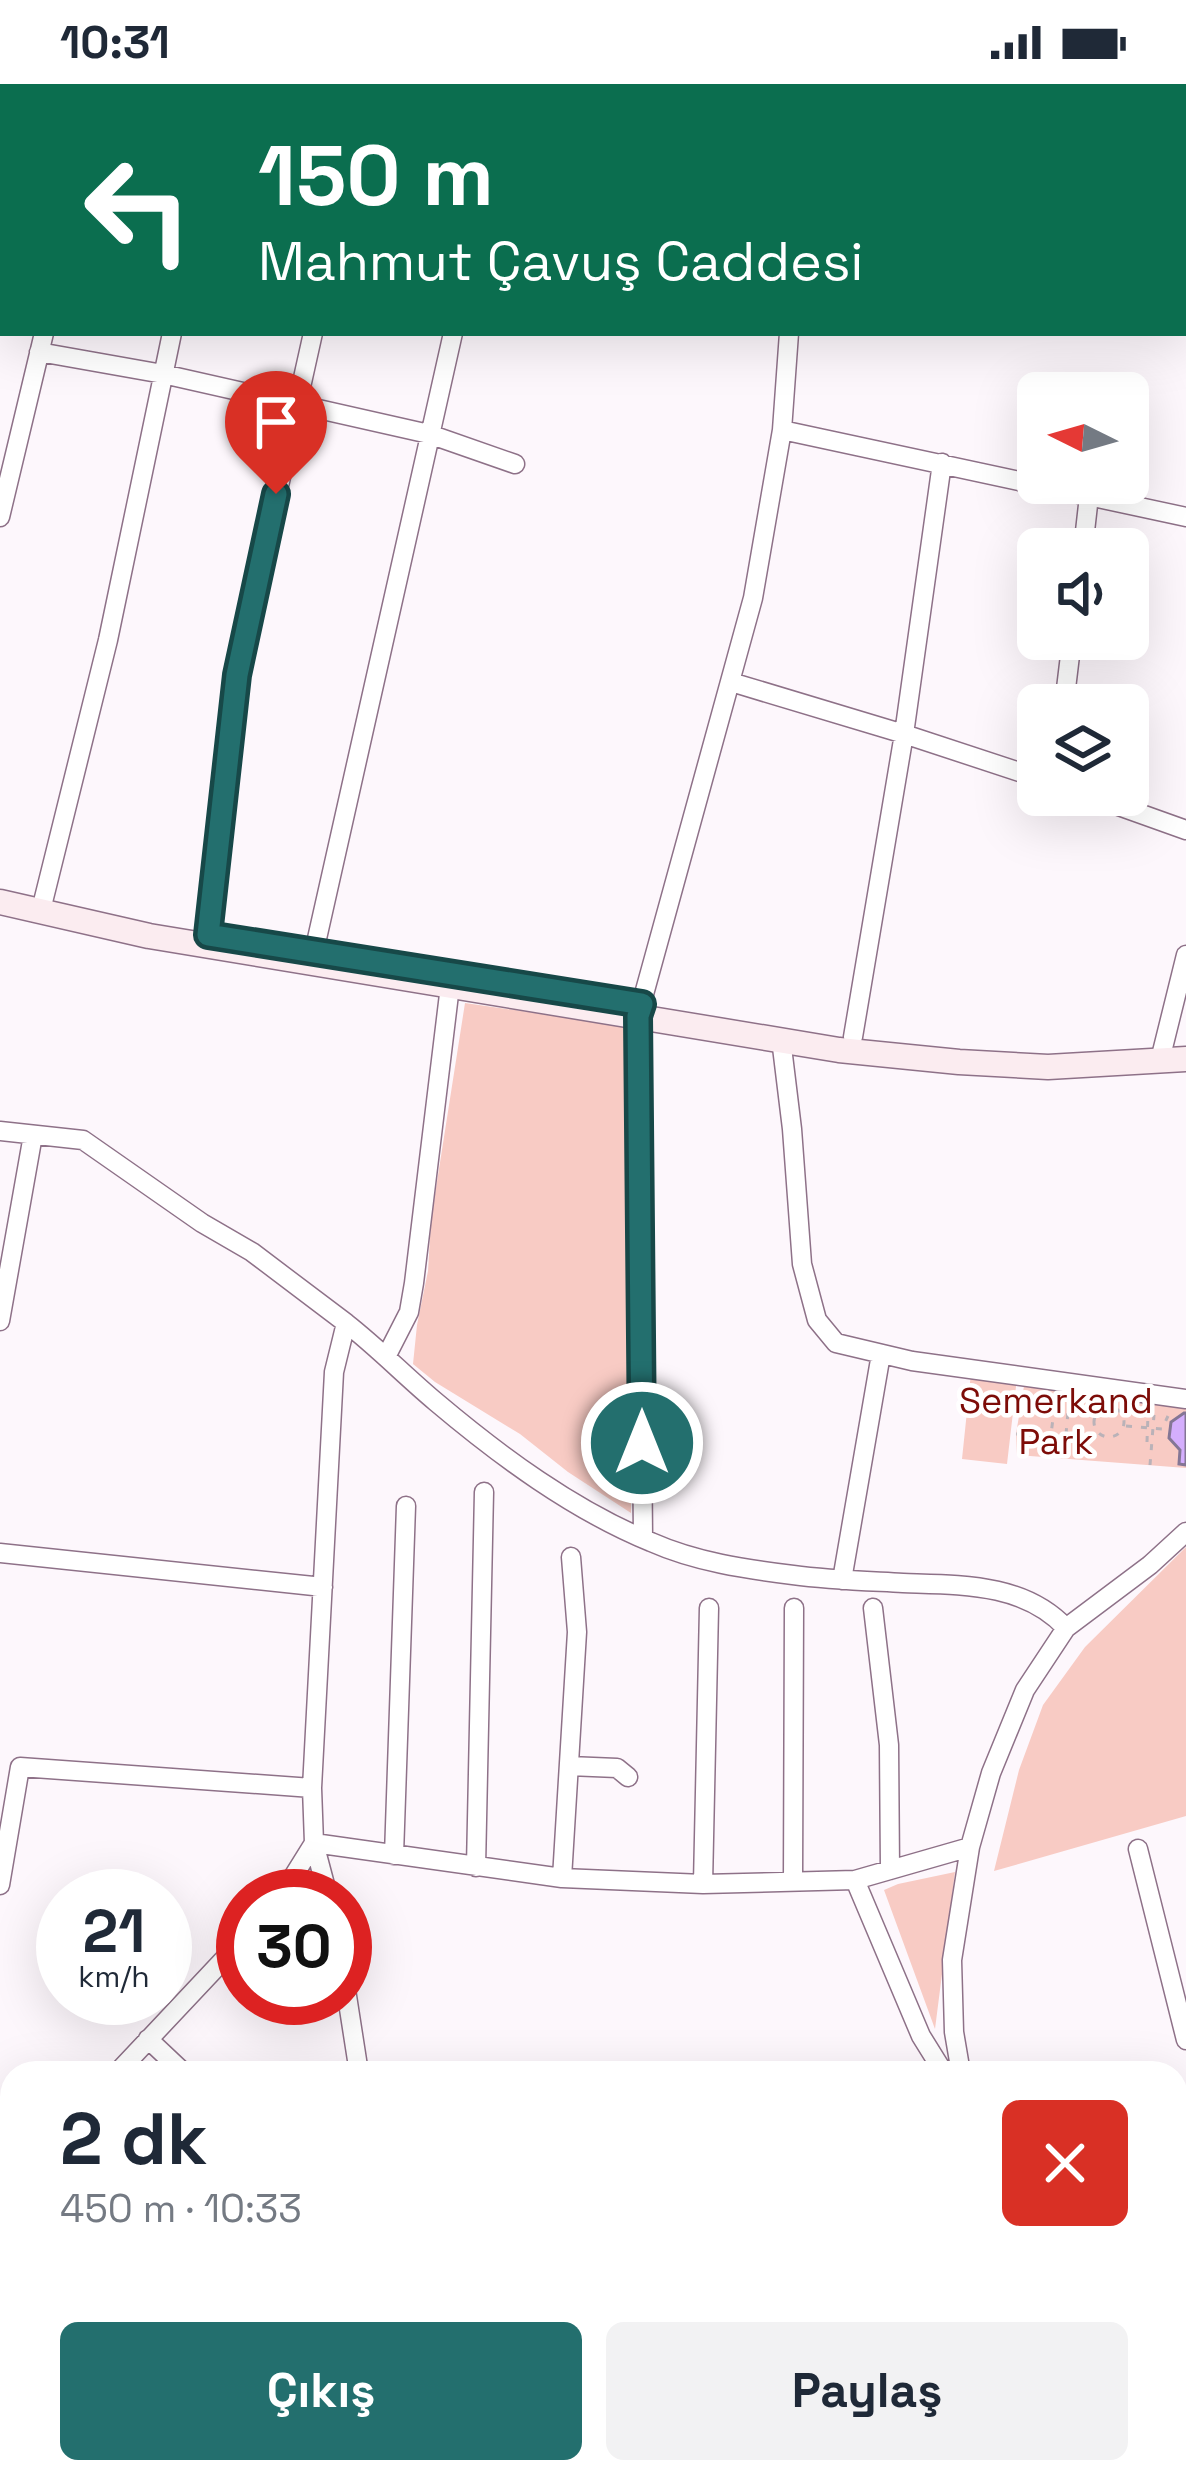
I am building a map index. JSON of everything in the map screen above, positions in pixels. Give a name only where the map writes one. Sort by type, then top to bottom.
[{"type":"main road","points":[[0,891],[208,935],[640,1010],[839,1050],[1048,1067],[1174,1052]]},
{"type":"main road","points":[[0,902],[149,936],[451,986],[853,1036],[1029,1051],[1174,1052]]},
{"type":"street","points":[[43,902],[108,640],[171,336]]},
{"type":"street","points":[[208,935],[237,675],[312,336]]},
{"type":"street","points":[[314,952],[452,336]]},
{"type":"street","points":[[643,1538],[640,1010],[753,598],[782,430],[789,336]]},
{"type":"street","points":[[0,517],[42,343],[429,434],[515,464]]},
{"type":"street","points":[[782,430],[1017,480]]},
{"type":"street","points":[[853,1036],[904,734],[941,464]]},
{"type":"street","points":[[1126,504],[1186,517]]},
{"type":"street","points":[[731,682],[1017,771]]},
{"type":"street","points":[[1147,816],[1186,830]]},
{"type":"street","points":[[1174,1052],[1186,955]]},
{"type":"street","points":[[387,1355],[409,1312],[451,986]]},
{"type":"street","points":[[781,1039],[802,1264],[817,1321],[836,1343],[1179,1406]]},
{"type":"street","points":[[0,1131],[83,1140],[252,1252],[387,1355],[434,1400],[513,1462],[584,1508],[643,1538],[727,1566],[842,1580],[972,1585],[1017,1595],[1051,1612],[1066,1628]]},
{"type":"street","points":[[0,1321],[33,1135]]},
{"type":"street","points":[[321,1869],[314,1843],[312,1788],[334,1372],[346,1323]]},
{"type":"street","points":[[842,1580],[881,1354]]},
{"type":"street","points":[[476,1867],[484,1492]]},
{"type":"street","points":[[394,1855],[406,1507]]},
{"type":"street","points":[[959,2061],[953,2032],[952,1960],[970,1847],[992,1773],[1025,1690],[1066,1628],[1186,1532]]},
{"type":"street","points":[[0,1552],[323,1587]]},
{"type":"street","points":[[562,1878],[577,1632],[571,1557]]},
{"type":"street","points":[[873,1607],[889,1745],[890,1870]]},
{"type":"street","points":[[703,1884],[709,1608]]},
{"type":"street","points":[[793,1881],[794,1608]]},
{"type":"street","points":[[569,1766],[617,1768],[628,1777]]},
{"type":"street","points":[[0,1885],[20,1767],[312,1788]]},
{"type":"street","points":[[314,1843],[562,1878],[703,1884],[855,1880],[970,1847]]},
{"type":"street","points":[[297,1869],[314,1843]]},
{"type":"street","points":[[1138,1849],[1186,2040]]},
{"type":"street","points":[[855,1880],[921,2036],[937,2061]]},
{"type":"street","points":[[128,2061],[216,1967]]},
{"type":"street","points":[[352,2025],[357,2061]]},
{"type":"street","points":[[148,2039],[171,2061]]},
{"type":"path","points":[[1048,1458],[1057,1383]]},
{"type":"path","points":[[1150,1466],[1152,1403]]},
{"type":"path","points":[[1147,1442],[1152,1403]]},
{"type":"path","points":[[1016,1434],[1114,1437],[1124,1426],[1162,1429],[1179,1406]]},
{"type":"path","points":[[1099,1434],[1094,1420],[1107,1407],[1120,1412],[1124,1426]]},
{"type":"path","points":[[1066,1435],[1068,1412]]},
{"type":"green space","points":[[465,1003],[627,1026],[633,1223],[631,1513],[413,1364]]},
{"type":"green space","points":[[971,1373],[1017,1378],[1007,1464],[962,1459]]},
{"type":"green space","name":"Semerkand Park","points":[[1025,1380],[1186,1399],[1186,1468],[1017,1455]]},
{"type":"green space","points":[[1186,1547],[1186,1816],[994,1871],[1019,1770],[1043,1705],[1085,1647]]},
{"type":"green space","points":[[955,1872],[935,2029],[884,1890]]},
{"type":"building","points":[[1184,1413],[1186,1465],[1179,1464],[1180,1450],[1169,1438],[1171,1422]]},
{"type":"route","points":[[276,494],[237,675],[208,935],[642,1004],[638,1016],[642,1443]]}]
